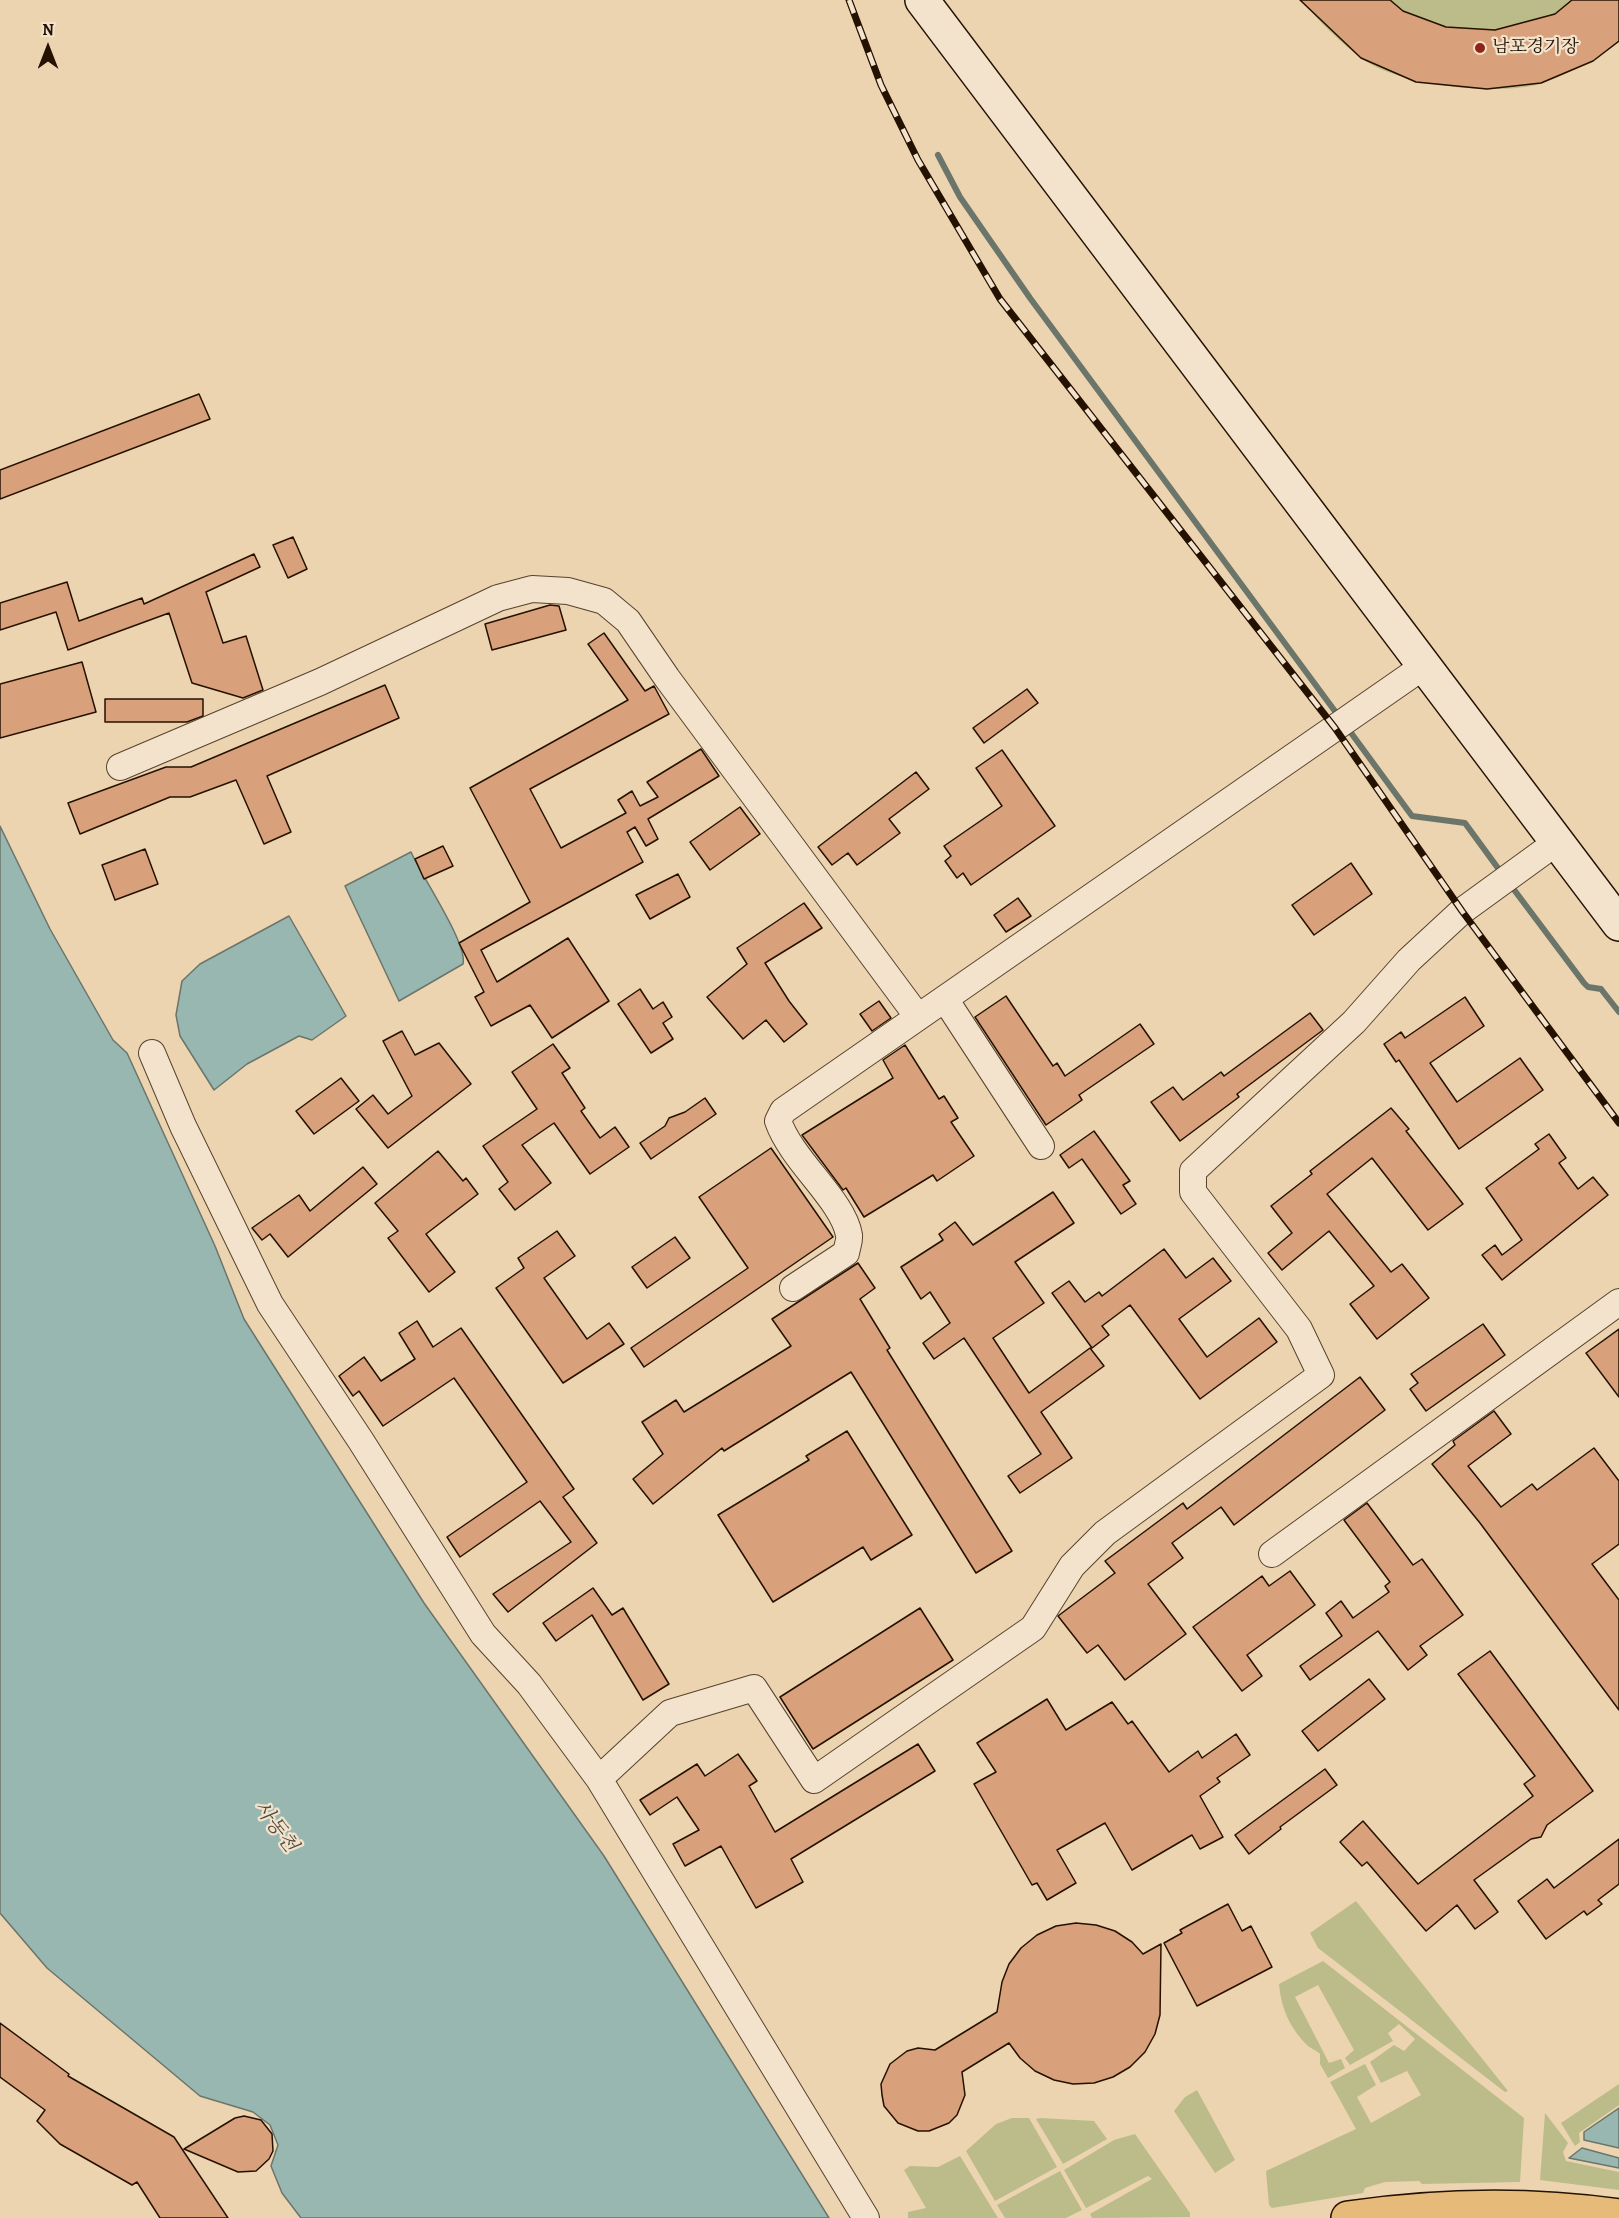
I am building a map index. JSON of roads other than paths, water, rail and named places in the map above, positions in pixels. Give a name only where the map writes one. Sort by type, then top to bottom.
[{"type":"main road","points":[[922,0],[1619,924]]},
{"type":"main road","points":[[1348,2218],[1426,2210],[1529,2206],[1619,2216]]},
{"type":"street","points":[[120,767],[320,682],[498,598],[532,589],[568,591],[604,601],[628,621],[667,678],[918,1017]]},
{"type":"street","points":[[793,1288],[846,1253],[849,1236],[842,1215],[785,1141],[778,1121],[783,1111],[1424,666]]},
{"type":"street","points":[[599,1779],[670,1713],[754,1688],[814,1780],[1033,1628],[1072,1566],[1105,1533],[1322,1375],[1299,1329],[1193,1192],[1193,1171],[1354,1022],[1409,960],[1462,911],[1557,842]]},
{"type":"street","points":[[945,999],[1041,1146]]},
{"type":"street","points":[[152,1053],[183,1126],[270,1304],[361,1441],[483,1634],[529,1684],[599,1779],[866,2218]]},
{"type":"street","points":[[1272,1554],[1619,1302]]},
{"type":"water","name":"사동천","points":[[0,826],[50,929],[113,1040],[127,1053],[215,1246],[244,1319],[424,1603],[604,1856],[829,2218],[301,2218],[282,2193],[271,2166],[278,2145],[270,2125],[253,2112],[200,2096],[47,1968],[0,1913]]},
{"type":"water","points":[[411,852],[452,926],[463,954],[463,964],[399,1001],[345,886]]},
{"type":"water","points":[[289,916],[346,1016],[312,1040],[299,1036],[247,1064],[214,1090],[180,1036],[176,1015],[182,981],[200,964]]},
{"type":"water","points":[[1619,2108],[1619,2148],[1584,2140],[1584,2132]]},
{"type":"water","points":[[1582,2148],[1619,2158],[1619,2168],[1569,2158]]},
{"type":"waterway","points":[[938,155],[960,197],[1030,298],[1340,718]]},
{"type":"waterway","points":[[1346,726],[1412,816],[1465,823],[1503,875]]},
{"type":"waterway","points":[[1509,883],[1584,983],[1588,987],[1601,989],[1619,1012]]},
{"type":"railway","points":[[849,0],[881,85],[918,160],[1000,299],[1335,728],[1462,911],[1619,1123]]},
{"type":"place","name":"남포경기장","points":[[1480,48]]}]
